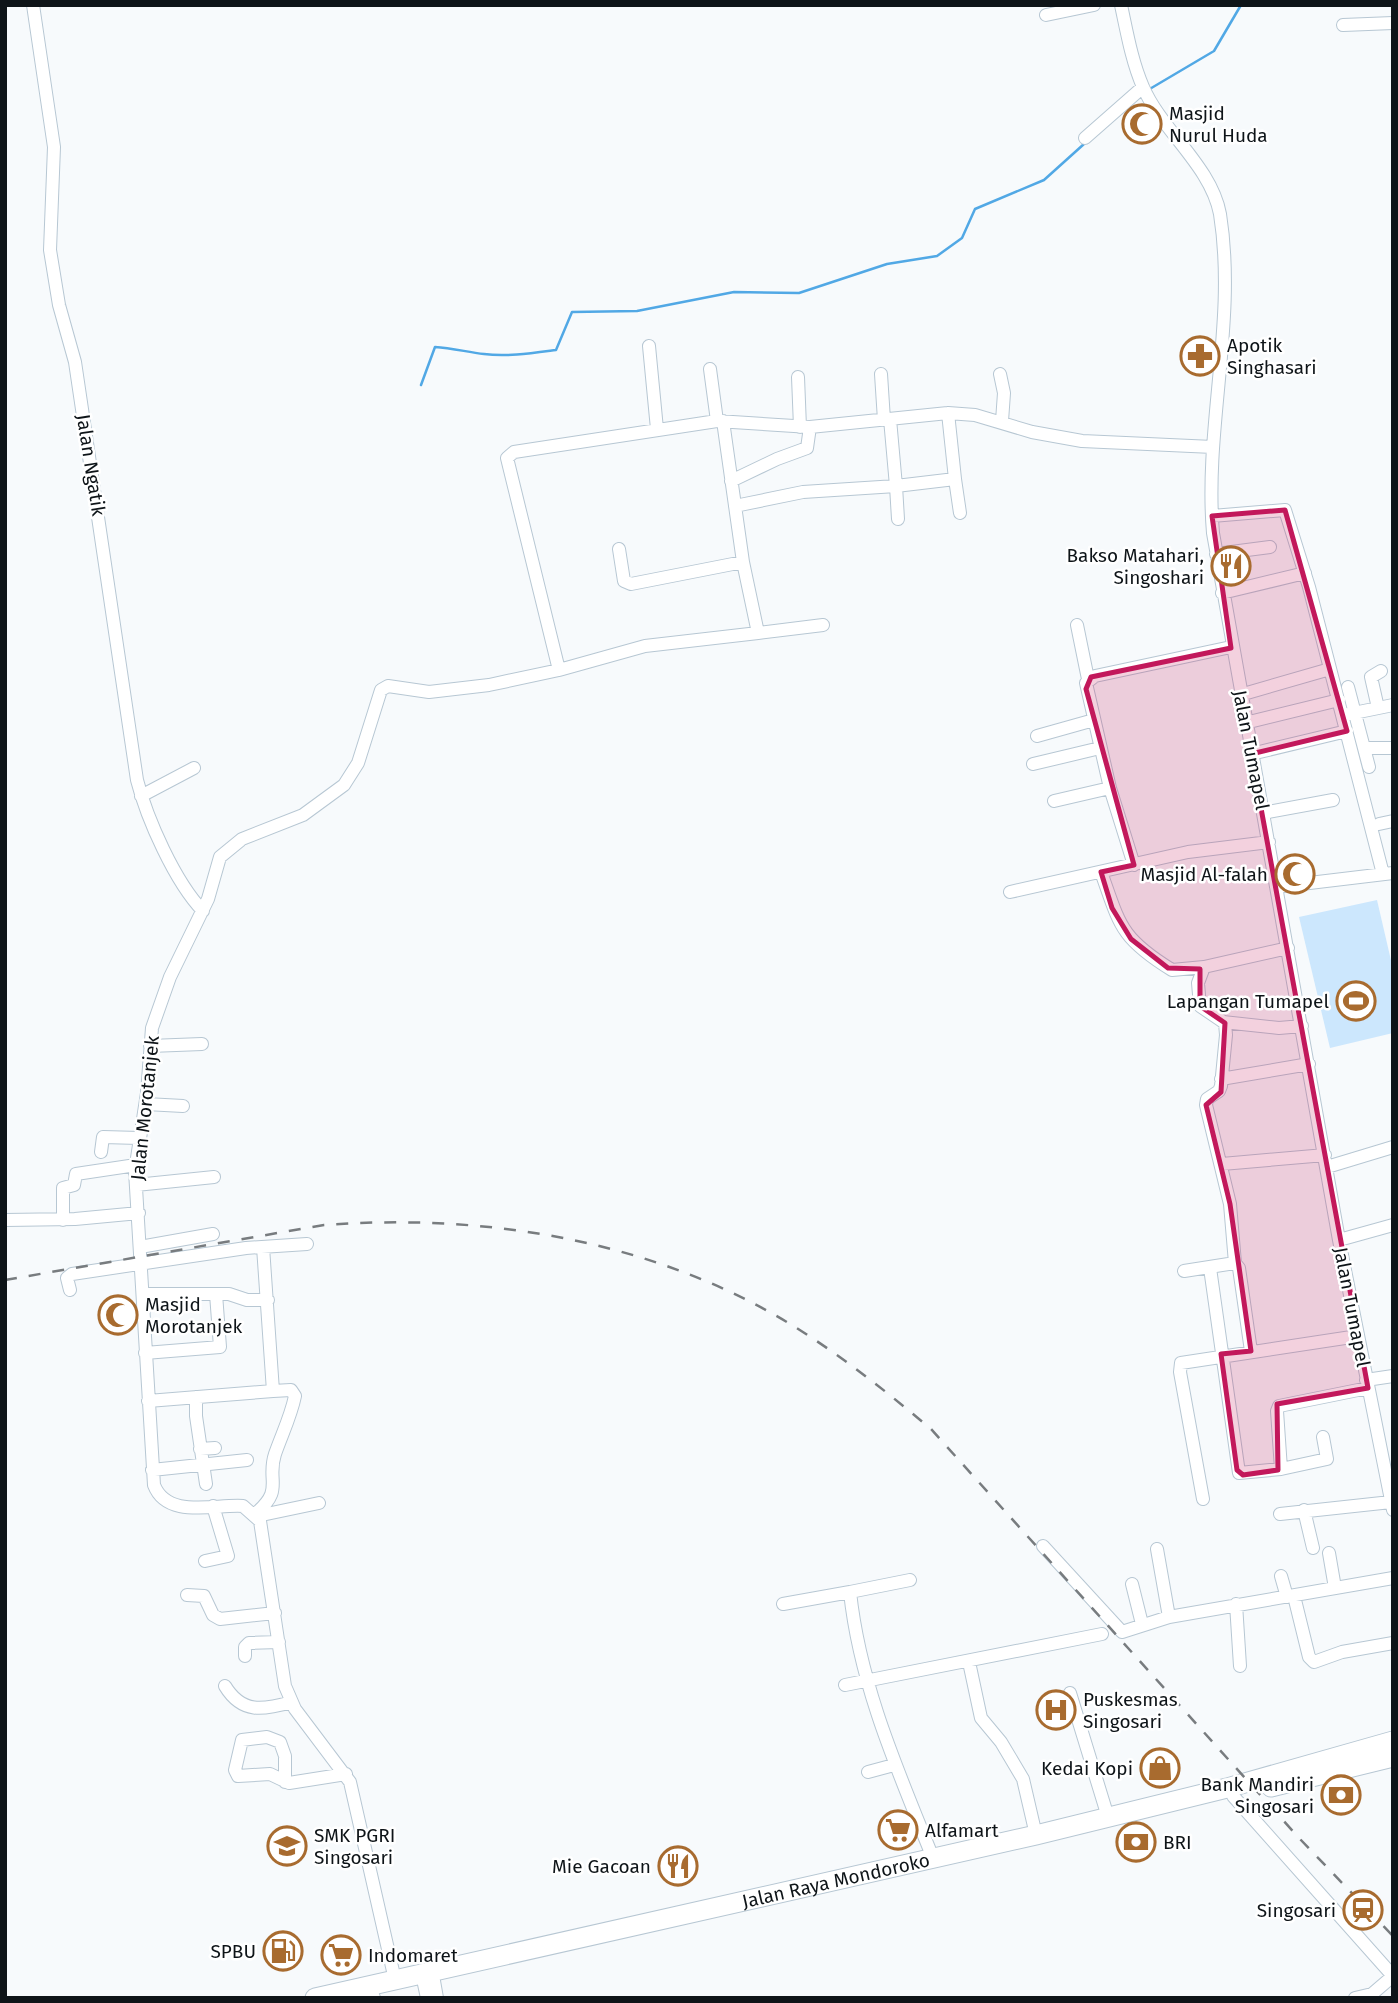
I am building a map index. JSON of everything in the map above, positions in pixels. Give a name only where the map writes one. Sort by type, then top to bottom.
[{"type":"highway","name":"Jalan Raya Mondoroko","points":[[369,1994],[395,1980],[1036,1835],[1233,1796],[1339,1762],[1393,1741]]},
{"type":"highway","name":"Jalan Raya Mondoroko","points":[[315,1998],[431,1990],[1100,1823],[1227,1788],[1339,1762],[1393,1757]]},
{"type":"street","name":"Jalan Ngatik","points":[[33,5],[54,147],[50,250],[59,305],[75,362],[141,796],[180,882],[203,911]]},
{"type":"street","points":[[1046,15],[1094,5]]},
{"type":"street","name":"Jalan Tumapel","points":[[1121,5],[1144,89],[1213,194],[1219,212],[1226,294],[1213,447],[1212,516],[1216,554],[1339,1240],[1392,1506]]},
{"type":"street","points":[[1343,25],[1393,23]]},
{"type":"street","points":[[1085,138],[1144,89]]},
{"type":"street","points":[[649,346],[657,429]]},
{"type":"street","points":[[710,369],[758,633]]},
{"type":"street","points":[[881,374],[898,519]]},
{"type":"street","points":[[1000,374],[1004,393],[1002,421]]},
{"type":"street","points":[[731,481],[776,458],[807,448],[798,377]]},
{"type":"street","points":[[823,625],[645,646],[559,670],[507,458],[514,452],[720,421],[805,427],[948,413],[1002,421],[1032,432],[1082,441],[1213,447]]},
{"type":"street","points":[[948,413],[960,513]]},
{"type":"street","points":[[735,506],[803,492],[955,479]]},
{"type":"street","points":[[1212,516],[1285,510],[1339,700],[1364,748],[1369,767]]},
{"type":"street","points":[[1216,554],[1270,547]]},
{"type":"street","points":[[619,549],[625,581],[631,584],[743,562]]},
{"type":"street","points":[[1222,593],[1305,573]]},
{"type":"street","points":[[1077,625],[1088,679],[1086,689],[1100,748],[1134,865]]},
{"type":"street","points":[[1088,679],[1231,647]]},
{"type":"street","points":[[1240,695],[1330,669]]},
{"type":"street","name":"Jalan Morotanjek","points":[[256,1515],[248,1507],[173,1505],[156,1491],[152,1470],[139,1213],[136,1185],[126,1166],[139,1138],[146,1104],[152,1028],[170,977],[203,911],[224,851],[242,839],[303,815],[344,785],[358,763],[381,690],[388,686],[444,691],[559,670]]},
{"type":"street","points":[[1378,708],[1371,677],[1381,671]]},
{"type":"street","points":[[1276,887],[1387,873],[1347,731],[1348,687]]},
{"type":"street","points":[[1245,723],[1339,700]]},
{"type":"street","points":[[1348,714],[1393,705]]},
{"type":"street","points":[[1037,736],[1094,720]]},
{"type":"street","points":[[1251,754],[1347,731]]},
{"type":"street","points":[[1033,764],[1100,748]]},
{"type":"street","points":[[1364,748],[1393,748]]},
{"type":"street","points":[[141,796],[194,768]]},
{"type":"street","points":[[1054,801],[1110,788]]},
{"type":"street","points":[[1263,813],[1333,800]]},
{"type":"street","points":[[1379,824],[1393,821]]},
{"type":"street","points":[[1010,892],[1188,852],[1269,842]]},
{"type":"street","points":[[1101,872],[1119,925],[1131,939],[1172,970],[1204,967],[1288,948]]},
{"type":"street","points":[[1204,967],[1198,983],[1200,1006],[1223,1022],[1279,1028],[1302,1026]]},
{"type":"street","points":[[1223,1022],[1226,1035],[1219,1091],[1207,1099],[1206,1105],[1230,1204],[1235,1263],[1239,1268],[1251,1352]]},
{"type":"street","points":[[150,1046],[186,1050],[202,1044]]},
{"type":"street","points":[[1221,1079],[1309,1065]]},
{"type":"street","points":[[146,1104],[183,1106]]},
{"type":"street","points":[[101,1152],[103,1137],[139,1138]]},
{"type":"street","points":[[1222,1164],[1326,1161],[1393,1147]]},
{"type":"street","points":[[68,1220],[63,1188],[74,1185],[76,1174],[126,1166]]},
{"type":"street","points":[[136,1185],[214,1177]]},
{"type":"street","points":[[5,1220],[68,1220],[139,1213]]},
{"type":"street","points":[[1339,1240],[1393,1225]]},
{"type":"street","points":[[140,1247],[213,1234]]},
{"type":"street","points":[[70,1290],[67,1278],[72,1274],[263,1247],[307,1244]]},
{"type":"street","points":[[263,1247],[272,1391]]},
{"type":"street","points":[[1184,1271],[1235,1263]]},
{"type":"street","points":[[1210,1268],[1237,1470],[1243,1475],[1326,1459],[1323,1437]]},
{"type":"street","points":[[144,1294],[238,1294],[247,1300],[268,1300]]},
{"type":"street","points":[[145,1353],[220,1347],[216,1294]]},
{"type":"street","points":[[1203,1499],[1180,1366],[1184,1361],[1358,1336]]},
{"type":"street","points":[[1281,1469],[1279,1406],[1393,1376]]},
{"type":"street","points":[[148,1401],[293,1391],[295,1398],[274,1458],[275,1481],[271,1497],[256,1515]]},
{"type":"street","points":[[197,1397],[206,1484]]},
{"type":"street","points":[[201,1449],[215,1448]]},
{"type":"street","points":[[152,1470],[247,1460]]},
{"type":"street","points":[[256,1515],[319,1503]]},
{"type":"street","points":[[205,1561],[228,1556],[213,1506]]},
{"type":"street","points":[[1280,1514],[1304,1510],[1392,1506]]},
{"type":"street","points":[[1304,1510],[1312,1548]]},
{"type":"street","points":[[256,1515],[275,1613],[282,1676],[299,1715],[346,1774],[355,1796],[395,1980]]},
{"type":"street","points":[[1043,1546],[1120,1631],[1169,1617],[1393,1578]]},
{"type":"street","points":[[1157,1549],[1169,1617]]},
{"type":"street","points":[[1329,1553],[1335,1588]]},
{"type":"street","points":[[1281,1576],[1309,1657],[1314,1662],[1342,1652],[1393,1643]]},
{"type":"street","points":[[783,1604],[910,1580]]},
{"type":"street","points":[[1132,1584],[1142,1624]]},
{"type":"street","points":[[850,1592],[866,1682],[894,1765],[907,1789],[933,1858]]},
{"type":"street","points":[[187,1595],[204,1596],[213,1615],[220,1619],[275,1613]]},
{"type":"street","points":[[1236,1604],[1240,1666]]},
{"type":"street","points":[[845,1685],[1102,1634]]},
{"type":"street","points":[[245,1656],[245,1647],[249,1643],[279,1642]]},
{"type":"street","points":[[969,1662],[981,1718],[1001,1742],[1023,1779],[1036,1835]]},
{"type":"street","points":[[225,1686],[240,1705],[249,1707],[292,1702]]},
{"type":"street","points":[[1070,1693],[1100,1823]]},
{"type":"street","points":[[285,1782],[285,1756],[280,1742],[267,1737],[242,1740],[236,1775],[271,1774],[285,1782],[346,1774]]},
{"type":"street","points":[[868,1772],[894,1765]]},
{"type":"street","points":[[1233,1796],[1393,1976],[1372,1994],[1355,1998]]},
{"type":"highlighted area","points":[[1285,510],[1347,731],[1251,754],[1368,1388],[1277,1404],[1278,1470],[1243,1475],[1237,1470],[1221,1354],[1251,1351],[1230,1204],[1206,1105],[1221,1092],[1225,1023],[1200,1006],[1200,969],[1168,968],[1131,939],[1112,908],[1101,872],[1134,865],[1086,689],[1091,677],[1231,648],[1212,516]]},
{"type":"shaded area","name":"Lapangan Tumapel","points":[[1377,900],[1393,969],[1393,1033],[1330,1048],[1299,917]]},
{"type":"waterway","points":[[1148,90],[1214,51],[1241,5]]},
{"type":"waterway","points":[[421,385],[435,347],[502,355],[556,350],[572,312],[637,311],[734,292],[799,293],[887,264],[937,256],[962,238],[975,209],[1044,180],[1084,144]]},
{"type":"railway","points":[[5,1280],[324,1225],[385,1222],[507,1229],[567,1239],[627,1253],[685,1273],[741,1297],[830,1350],[931,1429],[1299,1838],[1393,1936]]},
{"type":"place","name":"Masjid Nurul Huda","points":[[1142,124]]},
{"type":"place","name":"Apotik Singhasari","points":[[1200,356]]},
{"type":"place","name":"Bakso Matahari, Singoshari","points":[[1231,566]]},
{"type":"place","name":"Masjid Al-falah","points":[[1295,874]]},
{"type":"place","name":"Lapangan Tumapel","points":[[1356,1001]]},
{"type":"place","name":"Masjid Morotanjek","points":[[118,1315]]},
{"type":"place","name":"Puskesmas Singosari","points":[[1056,1710]]},
{"type":"place","name":"Kedai Kopi","points":[[1160,1768]]},
{"type":"place","name":"Bank Mandiri Singosari","points":[[1341,1795]]},
{"type":"place","name":"Alfamart","points":[[898,1830]]},
{"type":"place","name":"BRI","points":[[1136,1842]]},
{"type":"place","name":"SMK PGRI Singosari","points":[[287,1846]]},
{"type":"place","name":"Mie Gacoan","points":[[678,1866]]},
{"type":"place","name":"Singosari","points":[[1363,1910]]},
{"type":"place","name":"SPBU","points":[[283,1951]]},
{"type":"place","name":"Indomaret","points":[[341,1955]]}]
